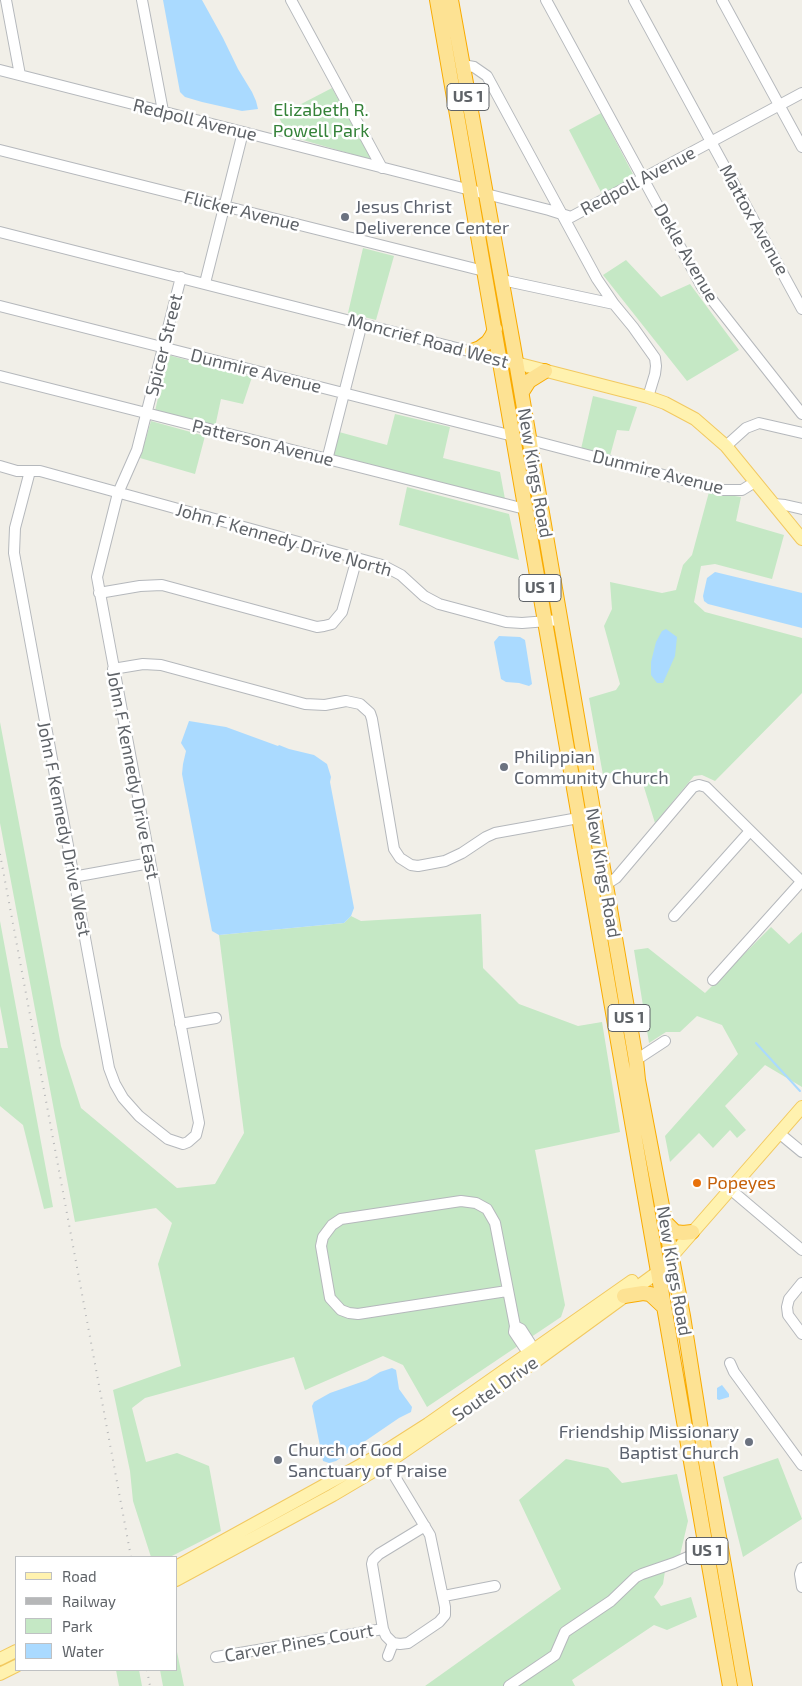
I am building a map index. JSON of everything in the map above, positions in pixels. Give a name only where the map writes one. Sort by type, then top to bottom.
[{"type":"highway","name":"New Kings Road","points":[[437,0],[579,818],[631,1079],[666,1223],[745,1686]]},
{"type":"highway","name":"New Kings Road","points":[[451,0],[522,392],[636,1060],[631,1079],[658,1268],[730,1686]]},
{"type":"highway","points":[[472,351],[488,342],[495,329]]},
{"type":"highway","points":[[522,392],[529,381],[545,371]]},
{"type":"highway","points":[[666,1223],[675,1232],[692,1232]]},
{"type":"highway","points":[[624,1296],[643,1293],[651,1295],[664,1307]]},
{"type":"main road","name":"Moncrief Road West","points":[[500,359],[665,402],[695,419],[726,446],[802,539]]},
{"type":"main road","name":"Soutel Drive","points":[[532,1354],[624,1296],[672,1256],[802,1107]]},
{"type":"main road","name":"Soutel Drive","points":[[178,1579],[333,1494],[658,1268]]},
{"type":"main road","name":"Soutel Drive","points":[[178,1566],[384,1458]]},
{"type":"main road","points":[[0,1659],[15,1652]]},
{"type":"main road","points":[[0,1674],[15,1666]]},
{"type":"street","points":[[6,0],[20,75]]},
{"type":"street","points":[[142,0],[162,111]]},
{"type":"street","points":[[291,0],[382,168]]},
{"type":"street","name":"Dekle Avenue","points":[[546,0],[708,296],[802,414]]},
{"type":"street","name":"Mattox Avenue","points":[[634,0],[802,308]]},
{"type":"street","points":[[722,0],[802,147]]},
{"type":"street","points":[[463,65],[474,67],[487,76],[597,279],[655,358],[656,366],[648,397]]},
{"type":"street","name":"Redpoll Avenue","points":[[0,70],[571,217],[802,93]]},
{"type":"street","points":[[205,283],[243,132]]},
{"type":"street","name":"Flicker Avenue","points":[[0,150],[484,271]]},
{"type":"street","name":"Moncrief Road West","points":[[0,232],[500,359]]},
{"type":"street","name":"Spicer Street","points":[[146,414],[181,277]]},
{"type":"street","points":[[502,280],[614,304]]},
{"type":"street","name":"Dunmire Avenue","points":[[0,306],[513,436]]},
{"type":"street","points":[[327,460],[362,323]]},
{"type":"street","name":"Patterson Avenue","points":[[0,376],[525,509]]},
{"type":"street","name":"John F Kennedy Drive East","points":[[146,414],[136,450],[118,492],[96,578],[198,1124],[196,1135],[193,1139]]},
{"type":"street","points":[[726,446],[746,428],[759,423],[802,433]]},
{"type":"street","name":"Dunmire Avenue","points":[[530,440],[721,490],[742,490],[755,482]]},
{"type":"street","name":"John F Kennedy Drive North","points":[[0,466],[17,471],[40,471],[392,569],[424,596],[439,604],[506,622],[560,620]]},
{"type":"street","name":"John F Kennedy Drive West","points":[[30,471],[16,528],[14,553],[109,1068],[123,1098],[139,1116],[168,1139],[182,1144],[193,1139]]},
{"type":"street","points":[[774,504],[785,504],[802,509]]},
{"type":"street","points":[[99,593],[140,586],[162,586],[317,627],[332,624],[342,612],[357,558]]},
{"type":"street","points":[[113,670],[143,664],[162,665],[305,704],[325,705],[346,701],[360,704],[370,713],[372,719],[394,849],[400,858],[411,865],[418,866],[445,861],[462,853],[486,836],[500,832],[593,816]]},
{"type":"street","points":[[592,889],[606,885],[616,878],[693,787],[699,785],[706,787],[802,882],[712,980]]},
{"type":"street","points":[[674,916],[750,831]]},
{"type":"street","points":[[73,877],[150,862]]},
{"type":"street","points":[[180,1024],[216,1018]]},
{"type":"street","points":[[636,1060],[665,1041]]},
{"type":"street","points":[[779,1133],[802,1152]]},
{"type":"street","points":[[730,1189],[802,1250]]},
{"type":"street","points":[[507,1291],[358,1314],[349,1313],[336,1305],[330,1298],[321,1246],[323,1238],[332,1225],[341,1220],[461,1201],[476,1203],[487,1209],[495,1223],[515,1326],[514,1332],[524,1347],[532,1354]]},
{"type":"street","points":[[802,1283],[792,1294],[787,1307],[788,1315],[802,1334]]},
{"type":"street","points":[[730,1363],[734,1372],[802,1466]]},
{"type":"street","points":[[384,1458],[425,1526],[432,1539],[444,1596],[445,1615],[439,1622],[408,1643],[400,1644],[393,1642],[386,1636],[383,1629],[372,1569],[374,1560],[379,1554],[425,1526]]},
{"type":"street","points":[[692,1466],[706,1462]]},
{"type":"street","points":[[509,1686],[555,1655],[565,1632],[611,1601],[636,1577],[706,1549]]},
{"type":"street","points":[[802,1568],[800,1580],[802,1587]]},
{"type":"street","points":[[444,1596],[495,1586]]},
{"type":"street","name":"Carver Pines Court","points":[[216,1658],[383,1629]]},
{"type":"street","points":[[388,1656],[393,1642]]},
{"type":"green space","name":"Elizabeth R. Powell Park","points":[[332,88],[372,160],[289,136],[278,116]]},
{"type":"green space","points":[[601,113],[635,178],[602,194],[569,130]]},
{"type":"green space","points":[[363,248],[394,256],[376,320],[348,313]]},
{"type":"green space","points":[[626,260],[661,297],[690,284],[739,350],[687,381],[603,275]]},
{"type":"green space","points":[[168,355],[252,377],[243,404],[221,399],[215,427],[155,411]]},
{"type":"green space","points":[[593,396],[637,407],[629,431],[617,430],[610,456],[581,449]]},
{"type":"green space","points":[[395,414],[450,427],[443,458],[500,472],[505,499],[333,456],[339,432],[387,445]]},
{"type":"green space","points":[[151,421],[205,436],[195,474],[140,458]]},
{"type":"green space","points":[[407,487],[509,514],[519,560],[399,525]]},
{"type":"green space","points":[[709,492],[741,497],[736,521],[784,535],[772,579],[715,564],[701,566],[694,602],[705,612],[802,638],[802,693],[715,781],[702,775],[694,776],[655,823],[643,784],[619,771],[603,775],[589,698],[616,690],[620,684],[604,626],[612,609],[610,582],[662,593],[676,590],[683,565],[692,555]]},
{"type":"green space","points":[[0,722],[61,1046],[81,1108],[177,1188],[215,1184],[244,1133],[219,935],[344,923],[351,916],[361,921],[481,914],[483,968],[519,1004],[578,1026],[602,1022],[620,1132],[535,1150],[565,1305],[561,1317],[427,1407],[403,1365],[383,1356],[305,1390],[294,1357],[145,1398],[132,1408],[146,1462],[177,1453],[209,1466],[221,1531],[172,1556],[151,1556],[133,1501],[130,1471],[113,1390],[181,1366],[158,1264],[172,1223],[156,1208],[75,1222],[0,823]]},
{"type":"green space","points":[[0,921],[53,1207],[44,1209],[23,1125],[0,1106],[0,1048],[8,1048],[0,1006]]},
{"type":"green space","points":[[771,927],[789,944],[802,932],[802,1087],[765,1065],[725,1106],[746,1130],[737,1138],[730,1130],[713,1148],[699,1133],[670,1162],[665,1136],[738,1054],[722,1025],[697,1016],[680,1032],[666,1032],[649,1043],[634,950],[648,948],[705,993]]},
{"type":"green space","points":[[778,1458],[802,1519],[743,1557],[723,1477]]},
{"type":"green space","points":[[566,1459],[608,1468],[622,1483],[677,1474],[688,1521],[680,1555],[665,1571],[663,1584],[654,1597],[661,1606],[691,1597],[697,1617],[667,1630],[654,1625],[572,1680],[575,1686],[425,1686],[561,1589],[519,1500]]},
{"type":"green space","points":[[178,1657],[184,1686],[163,1686],[160,1671],[178,1671]]},
{"type":"green space","points":[[116,1671],[139,1671],[142,1686],[119,1686]]},
{"type":"water","points":[[163,0],[202,0],[252,92],[258,109],[242,111],[185,97],[180,92]]},
{"type":"water","points":[[715,572],[802,593],[802,628],[708,604],[704,601],[703,596],[707,578]]},
{"type":"water","points":[[666,629],[677,637],[675,656],[663,683],[657,683],[651,675],[651,662],[656,642],[662,631]]},
{"type":"water","points":[[499,636],[520,637],[525,640],[532,684],[529,686],[506,682],[501,679],[494,642]]},
{"type":"water","points":[[189,721],[226,727],[278,746],[314,755],[327,764],[331,777],[330,782],[354,908],[351,916],[344,923],[219,935],[212,931],[182,774],[186,751],[181,743]]},
{"type":"water","points":[[392,1368],[396,1370],[399,1389],[412,1407],[411,1412],[399,1418],[336,1461],[329,1463],[323,1461],[312,1406],[314,1402],[330,1393],[367,1380],[380,1372]]},
{"type":"water","points":[[722,1385],[729,1394],[729,1397],[719,1400],[717,1399],[717,1388]]},
{"type":"waterway","points":[[756,1043],[800,1091]]},
{"type":"railway","points":[[0,854],[131,1556]]},
{"type":"railway","points":[[147,1671],[150,1686]]},
{"type":"place","name":"Jesus Christ Deliverence Center","points":[[345,217]]},
{"type":"place","name":"Philippian Community Church","points":[[504,767]]},
{"type":"place","name":"Popeyes","points":[[697,1183]]},
{"type":"place","name":"Friendship Missionary Baptist Church","points":[[749,1442]]},
{"type":"place","name":"Church of God Sanctuary of Praise","points":[[278,1460]]}]
